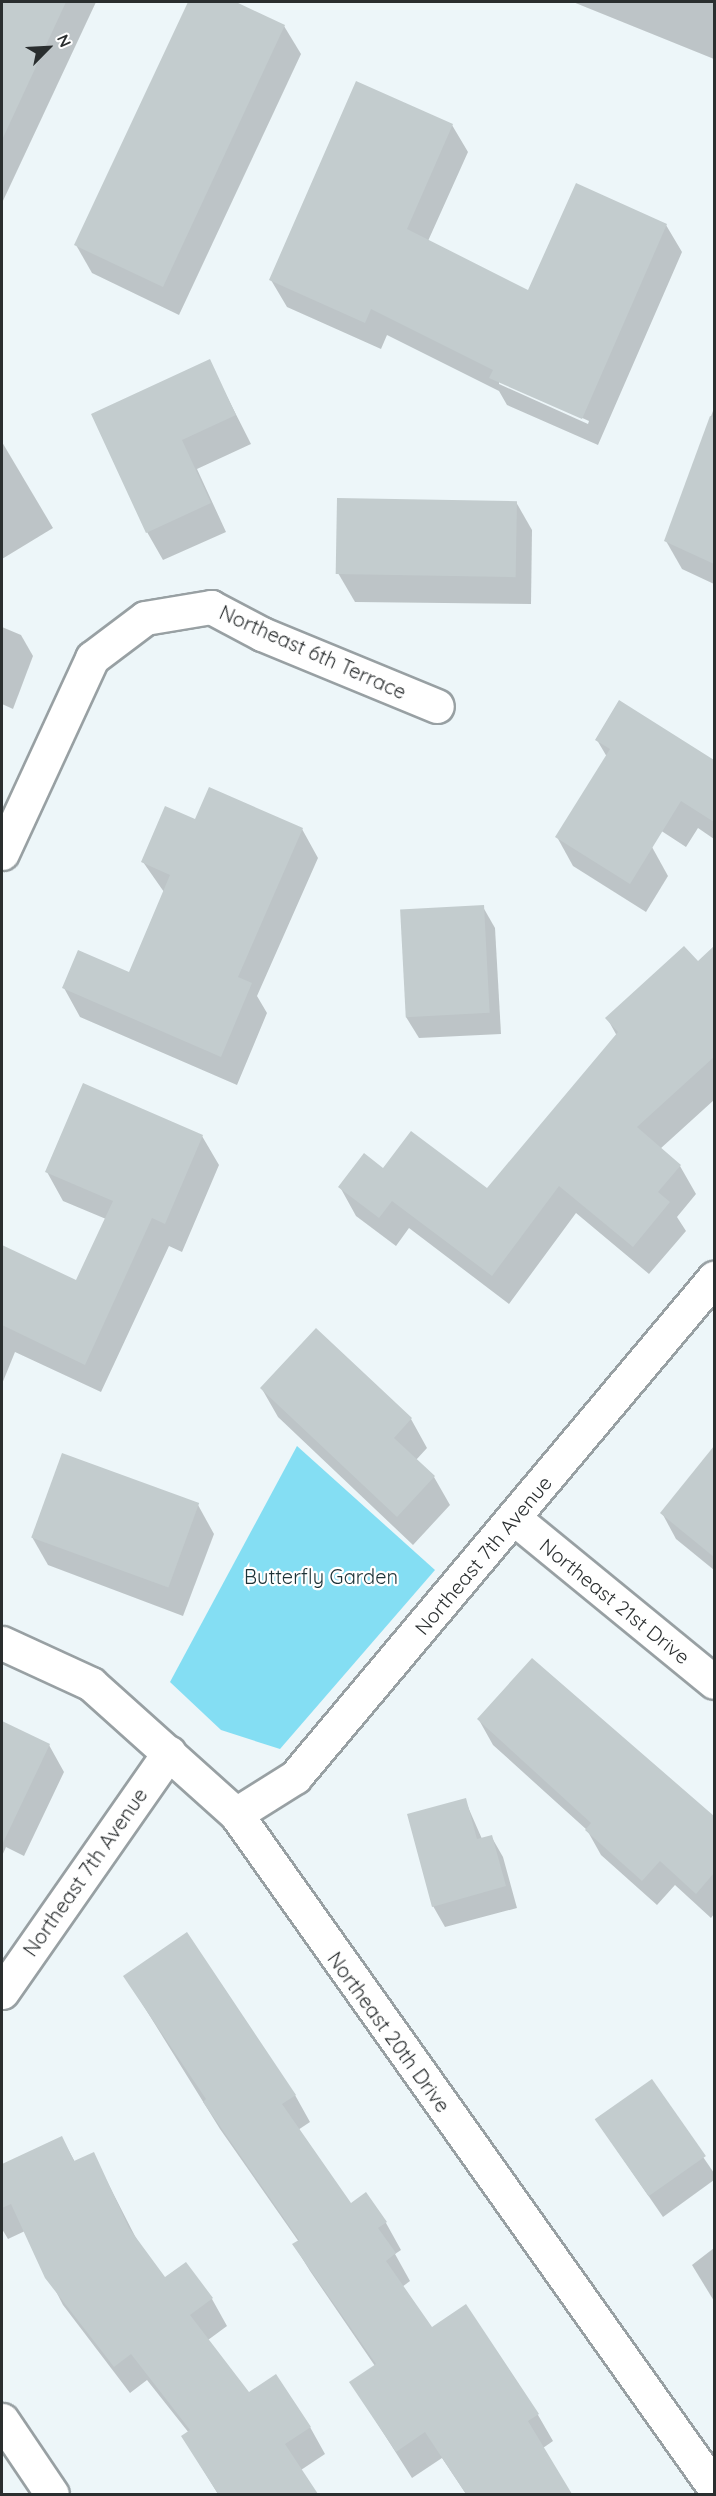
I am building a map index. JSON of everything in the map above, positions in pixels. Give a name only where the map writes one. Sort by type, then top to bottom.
[{"type":"street","name":"Northeast 6th Terrace","points":[[2,853],[92,658],[145,618],[211,607],[262,634],[437,706]]},
{"type":"street","name":"Northeast 7th Avenue","points":[[236,1814],[295,1778],[515,1519],[714,1278]]},
{"type":"street","name":"Northeast 21st Drive","points":[[515,1519],[714,1682]]},
{"type":"street","name":"Northeast 20th Drive","points":[[2,1643],[91,1684],[236,1814],[714,2487]]},
{"type":"street","name":"Northeast 7th Avenue","points":[[2,1992],[169,1753]]},
{"type":"street","points":[[2,2420],[52,2494]]},
{"type":"green space","name":"Butterfly Garden","points":[[297,1446],[435,1570],[280,1749],[221,1730],[170,1682]]},
{"type":"building","points":[[2,2],[66,2],[2,140]]},
{"type":"building","points":[[188,2],[236,2],[285,25],[163,287],[74,245]]},
{"type":"building","points":[[356,81],[453,124],[407,229],[528,290],[576,183],[667,224],[582,419],[489,378],[493,370],[371,309],[365,323],[269,280]]},
{"type":"building","points":[[210,359],[236,415],[182,440],[211,503],[146,533],[91,414]]},
{"type":"building","points":[[710,416],[714,417],[714,564],[664,541]]},
{"type":"building","points":[[337,498],[517,501],[516,577],[336,574]]},
{"type":"building","points":[[619,700],[714,760],[714,822],[681,801],[630,884],[555,837],[610,749],[595,740]]},
{"type":"building","points":[[209,787],[303,828],[238,977],[252,983],[221,1057],[62,988],[78,950],[129,972],[170,875],[141,862],[165,806],[195,819]]},
{"type":"building","points":[[484,905],[490,1013],[406,1017],[400,909]]},
{"type":"building","points":[[684,946],[698,961],[714,946],[714,1057],[637,1127],[681,1165],[658,1192],[670,1202],[633,1247],[559,1186],[492,1276],[392,1201],[379,1218],[338,1187],[364,1153],[383,1168],[411,1131],[487,1188],[618,1032],[605,1018]]},
{"type":"building","points":[[83,1083],[203,1135],[165,1224],[152,1218],[85,1365],[2,1325],[2,1245],[76,1280],[113,1201],[45,1172]]},
{"type":"building","points":[[316,1328],[412,1418],[394,1438],[435,1476],[397,1517],[260,1388]]},
{"type":"building","points":[[714,1446],[714,1557],[660,1513]]},
{"type":"building","points":[[62,1453],[199,1503],[168,1588],[31,1538]]},
{"type":"building","points":[[532,1658],[714,1816],[714,1873],[696,1894],[660,1861],[642,1881],[585,1830],[591,1823],[477,1719]]},
{"type":"building","points":[[2,1721],[50,1744],[2,1845]]},
{"type":"building","points":[[466,1798],[477,1839],[492,1835],[506,1886],[432,1907],[407,1814]]},
{"type":"building","points":[[187,1932],[296,2095],[282,2104],[351,2203],[366,2192],[387,2222],[378,2228],[396,2253],[386,2261],[432,2327],[466,2304],[539,2414],[528,2421],[572,2494],[466,2494],[425,2432],[396,2452],[349,2382],[376,2364],[292,2244],[299,2240],[203,2102],[206,2099],[123,1976]]},
{"type":"building","points":[[652,2079],[706,2156],[649,2196],[595,2119]]},
{"type":"building","points":[[62,2136],[74,2161],[94,2152],[129,2228],[165,2277],[186,2262],[213,2298],[190,2315],[249,2392],[276,2374],[311,2427],[285,2444],[318,2494],[218,2494],[181,2436],[190,2430],[131,2354],[114,2367],[45,2278],[11,2204],[2,2208],[2,2164]]}]
